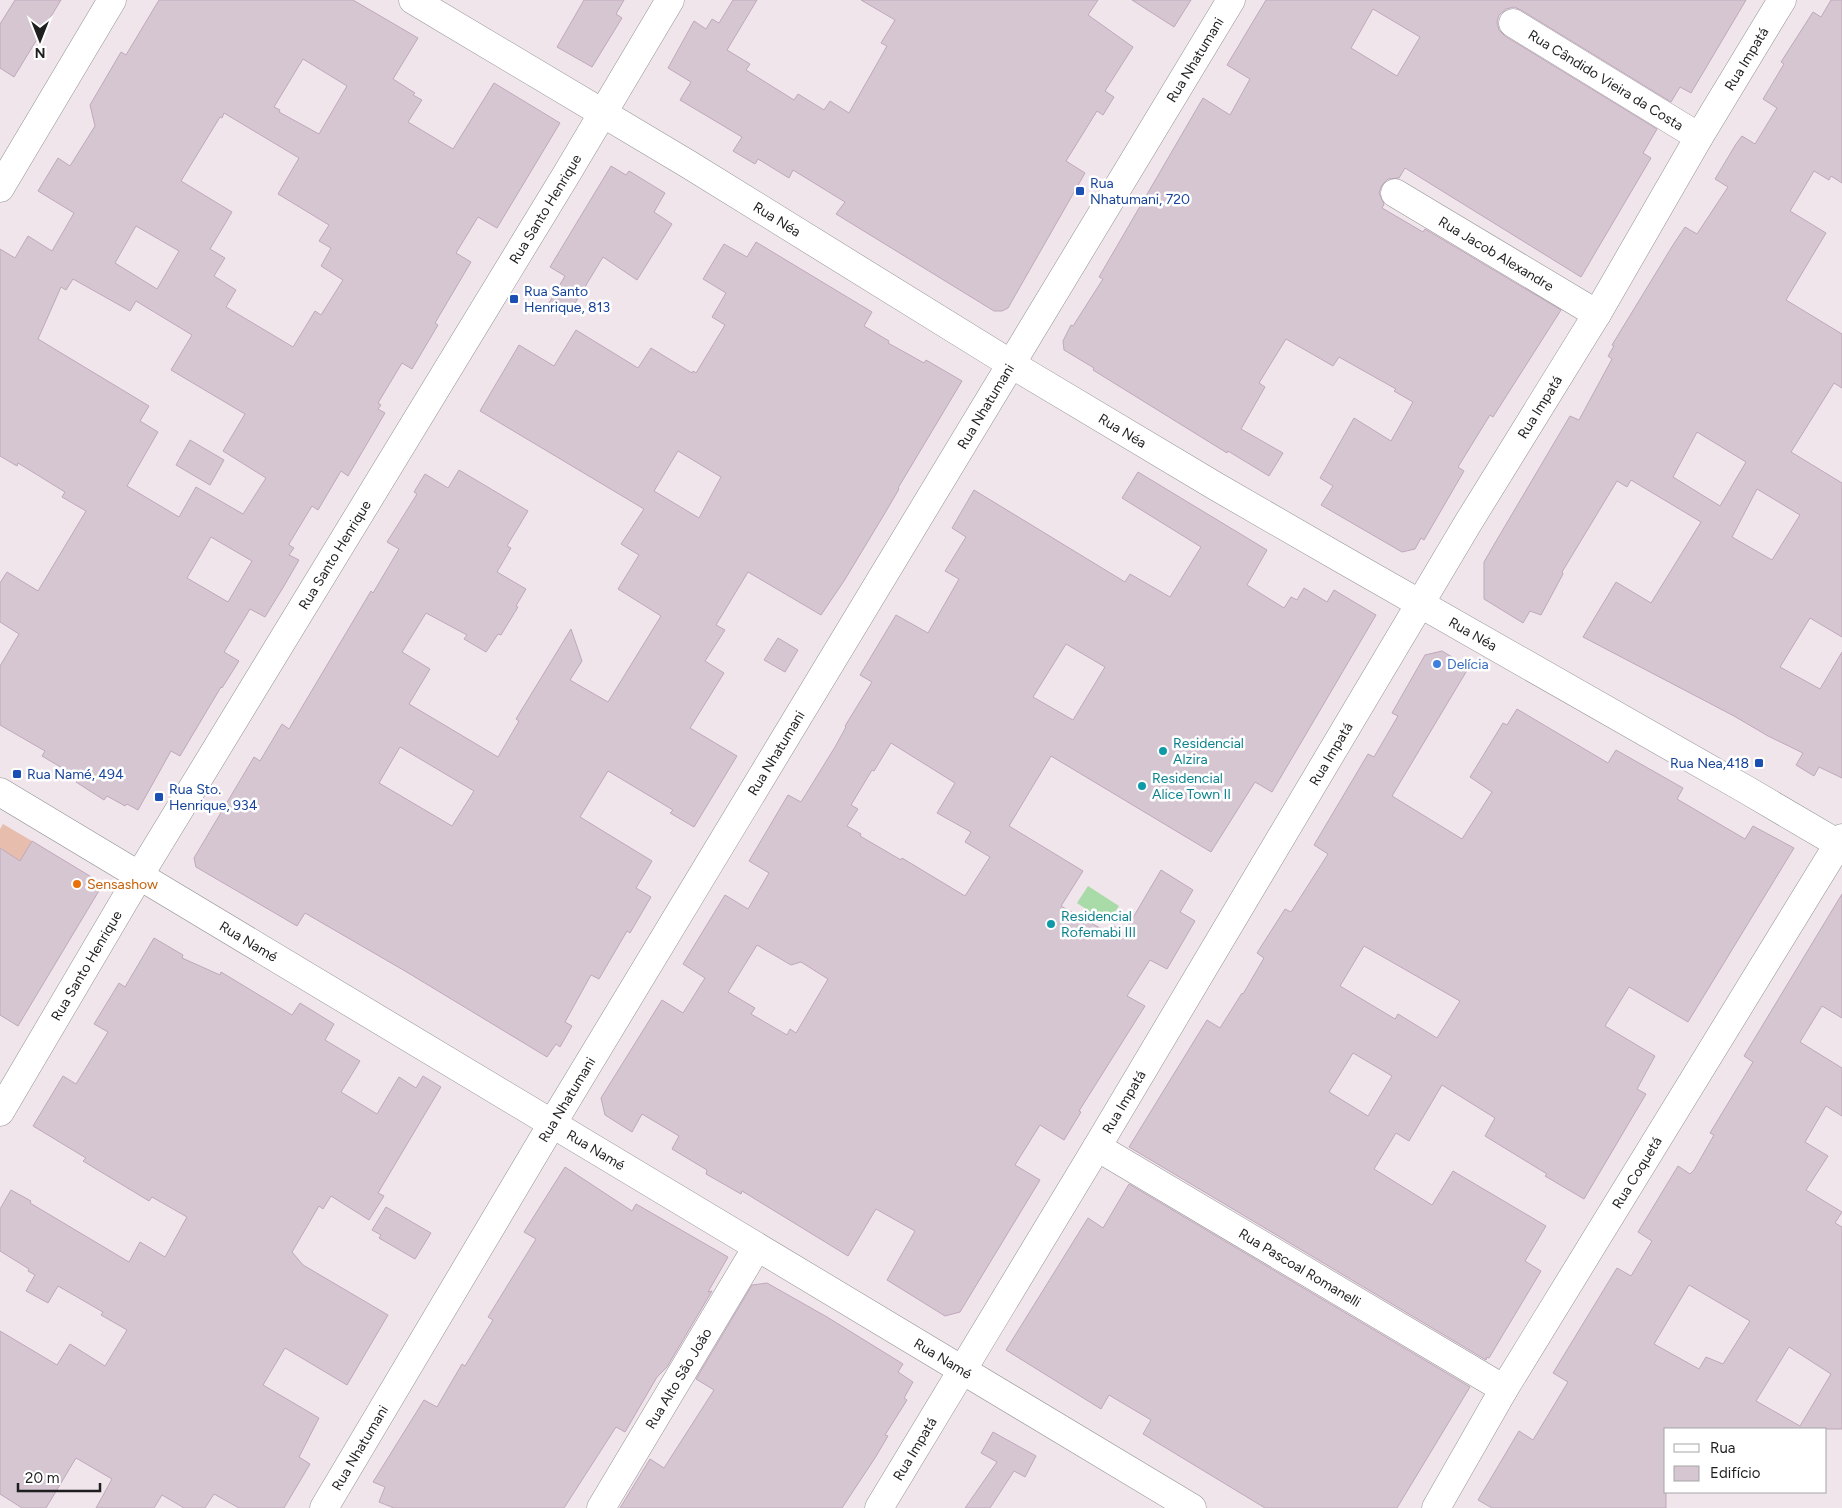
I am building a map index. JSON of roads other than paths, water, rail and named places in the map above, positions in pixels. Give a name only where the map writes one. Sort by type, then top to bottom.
[{"type":"street","points":[[0,188],[112,0]]},
{"type":"street","name":"Rua Néa","points":[[413,0],[696,169],[1011,364],[1420,604],[1841,843]]},
{"type":"street","name":"Rua Santo Henrique","points":[[0,1112],[139,876],[566,175],[670,0]]},
{"type":"street","name":"Rua Nhatumani","points":[[324,1508],[552,1124],[1230,0]]},
{"type":"street","name":"Rua Impatá","points":[[880,1508],[1468,522],[1596,314],[1699,137],[1782,0]]},
{"type":"street","name":"Rua Cândido Vieira da Costa","points":[[1513,23],[1699,137]]},
{"type":"street","name":"Rua Jacob Alexandre","points":[[1395,193],[1596,314]]},
{"type":"street","name":"Rua Namé","points":[[0,792],[1192,1508]]},
{"type":"street","name":"Rua Coquetá","points":[[1436,1508],[1504,1389],[1841,843]]},
{"type":"street","name":"Rua Pascoal Romanelli","points":[[1097,1147],[1504,1389]]},
{"type":"street","name":"Rua Alto São João","points":[[601,1508],[757,1247]]},
{"type":"place","name":"Rua Nhatumani, 720","points":[[1080,191]]},
{"type":"place","name":"Rua Santo Henrique, 813","points":[[514,299]]},
{"type":"place","name":"Delícia","points":[[1437,664]]},
{"type":"place","name":"Residencial Alzira","points":[[1163,751]]},
{"type":"place","name":"Rua Nea,418","points":[[1759,763]]},
{"type":"place","name":"Rua Namé, 494","points":[[17,774]]},
{"type":"place","name":"Residencial Alice Town II","points":[[1142,786]]},
{"type":"place","name":"Rua Sto. Henrique, 934","points":[[159,797]]},
{"type":"place","name":"Sensashow","points":[[77,884]]},
{"type":"place","name":"Residencial Rofemabi III","points":[[1051,924]]}]
